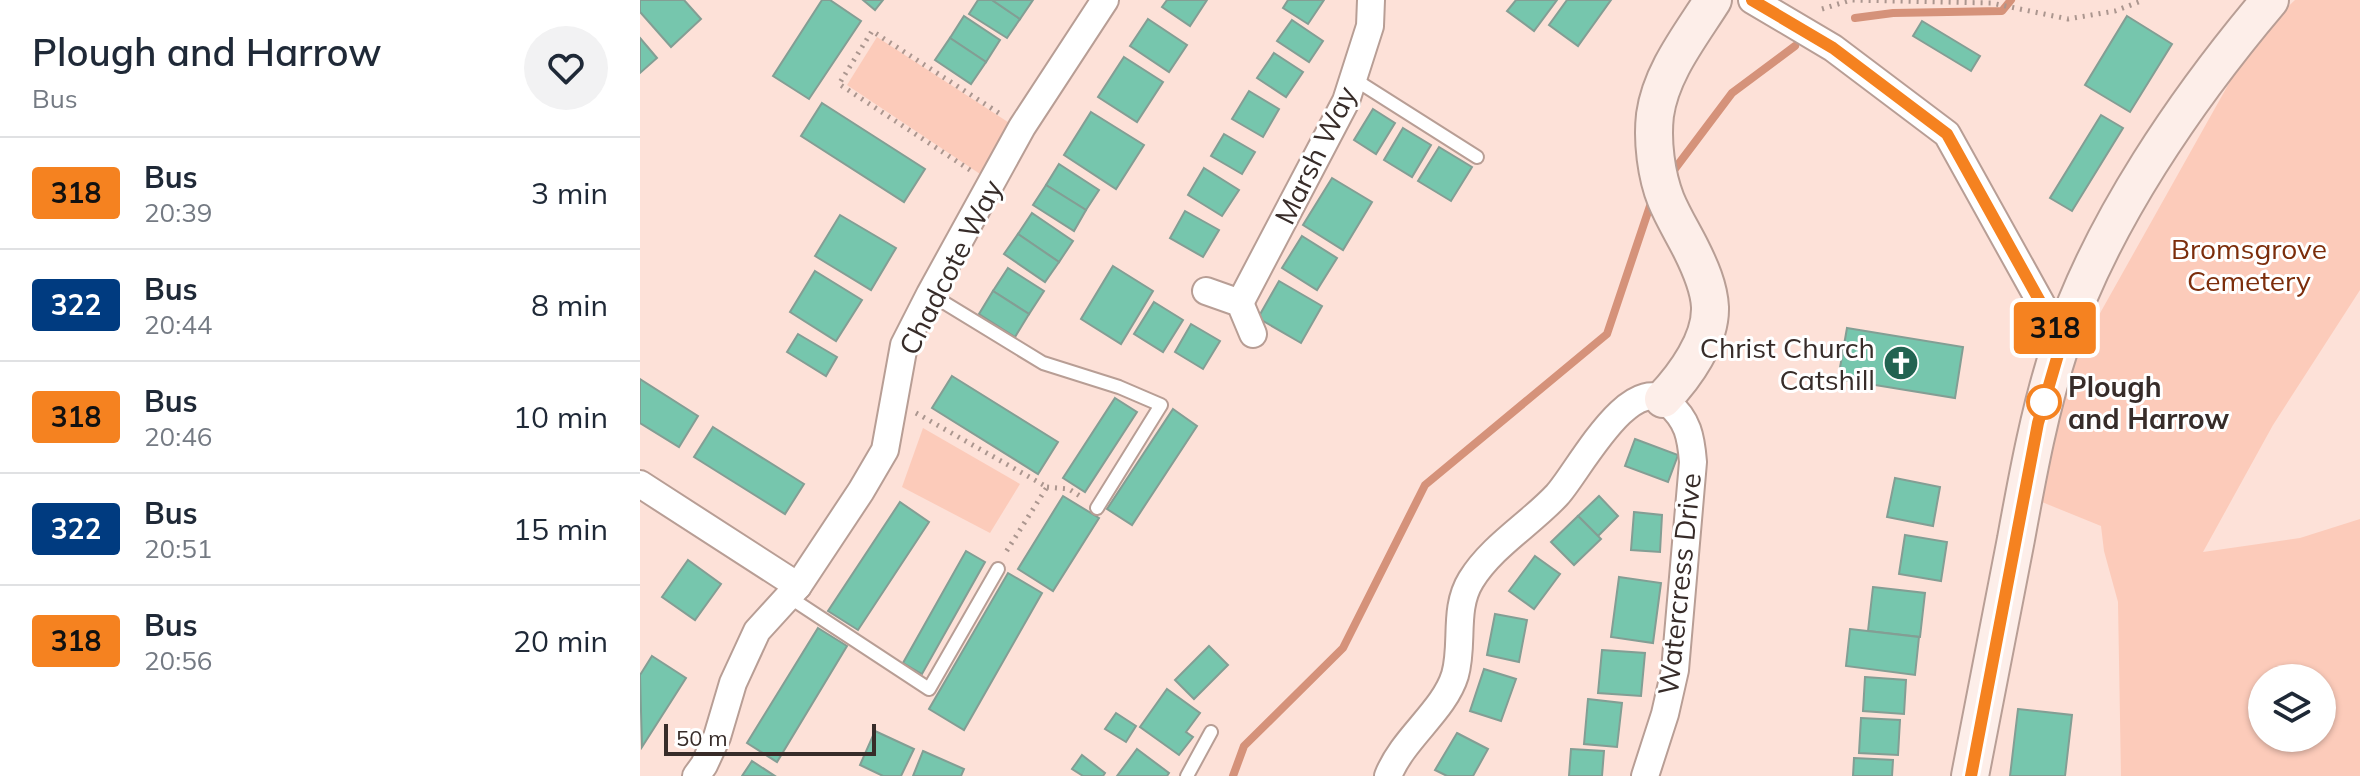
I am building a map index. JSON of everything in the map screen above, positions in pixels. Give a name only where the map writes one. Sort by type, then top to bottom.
[{"type":"main road","points":[[1663,399],[1679,383],[1691,362],[1703,338],[1710,310],[1706,283],[1665,198],[1654,143],[1656,112],[1667,75],[1713,0]]},
{"type":"main road","points":[[1970,776],[2038,423],[2062,341],[2100,252],[2167,135],[2235,41],[2270,0]]},
{"type":"street","name":"Chadcote Way","points":[[696,776],[717,737],[733,683],[757,631],[793,591],[885,450],[904,345],[930,294],[1022,127],[1105,0]]},
{"type":"street","name":"Marsh Way","points":[[1240,303],[1346,101],[1370,26],[1371,0]]},
{"type":"street","points":[[1752,0],[1833,48],[1947,134],[2062,341]]},
{"type":"street","points":[[1206,291],[1240,303],[1253,334]]},
{"type":"street","points":[[1388,776],[1399,753],[1434,710],[1454,677],[1462,600],[1470,581],[1565,487],[1611,420],[1628,406],[1646,398],[1663,399]]},
{"type":"street","name":"Watercress Drive","points":[[1645,776],[1675,670],[1693,462],[1691,434],[1681,414],[1663,399]]},
{"type":"street","points":[[640,484],[793,591]]},
{"type":"lane","points":[[1354,79],[1477,157]]},
{"type":"lane","points":[[930,294],[1043,363],[1119,387],[1161,405],[1097,508]]},
{"type":"lane","points":[[793,591],[929,689],[998,569]]},
{"type":"lane","points":[[1187,776],[1211,732]]},
{"type":"path","points":[[1815,5],[1823,10],[1851,0],[1991,3],[2068,19],[2115,11],[2144,0]]},
{"type":"path","points":[[991,184],[839,84],[872,31],[1022,127]]},
{"type":"path","points":[[892,400],[1047,487],[1069,489],[1097,508]]},
{"type":"path","points":[[1006,552],[1047,487]]},
{"type":"green space","name":"Bromsgrove Cemetery","points":[[2295,0],[2360,0],[2360,290],[2273,425],[2203,552],[2300,538],[2360,519],[2360,776],[2121,776],[2118,602],[2104,551],[2101,526],[2037,500],[2056,406],[2076,356],[2237,69],[2275,19]]},
{"type":"green space","points":[[877,37],[1014,126],[986,178],[847,85]]},
{"type":"green space","points":[[923,428],[1020,484],[990,533],[902,487]]},
{"type":"building","points":[[640,0],[684,0],[701,19],[671,47],[640,12]]},
{"type":"building","points":[[822,0],[830,0],[861,21],[809,99],[773,76]]},
{"type":"building","points":[[863,0],[883,0],[875,10]]},
{"type":"building","points":[[978,0],[992,0],[1020,19],[1007,38],[969,14]]},
{"type":"building","points":[[992,0],[1033,0],[1020,19]]},
{"type":"building","points":[[1167,0],[1207,0],[1190,26],[1162,7]]},
{"type":"building","points":[[1288,0],[1324,0],[1308,24],[1283,8]]},
{"type":"building","points":[[1516,0],[1557,0],[1534,31],[1507,11]]},
{"type":"building","points":[[1567,0],[1611,0],[1578,46],[1549,25]]},
{"type":"building","points":[[964,16],[1000,40],[986,62],[950,38]]},
{"type":"building","points":[[2127,16],[2172,44],[2130,112],[2085,85]]},
{"type":"building","points":[[1148,19],[1187,45],[1169,72],[1130,46]]},
{"type":"building","points":[[1292,20],[1323,41],[1309,62],[1277,41]]},
{"type":"building","points":[[1922,21],[1980,56],[1971,71],[1913,36]]},
{"type":"building","points":[[640,38],[657,58],[640,73]]},
{"type":"building","points":[[950,38],[986,62],[971,84],[935,60]]},
{"type":"building","points":[[1274,53],[1303,72],[1286,97],[1257,78]]},
{"type":"building","points":[[1124,57],[1163,82],[1137,122],[1098,97]]},
{"type":"building","points":[[1249,91],[1279,109],[1263,137],[1232,119]]},
{"type":"building","points":[[822,103],[925,169],[904,202],[801,136]]},
{"type":"building","points":[[1373,109],[1395,123],[1376,154],[1354,140]]},
{"type":"building","points":[[1091,112],[1144,145],[1116,189],[1064,155]]},
{"type":"building","points":[[2101,115],[2123,128],[2072,211],[2050,198]]},
{"type":"building","points":[[1403,128],[1431,145],[1412,177],[1384,160]]},
{"type":"building","points":[[1224,134],[1255,152],[1242,174],[1211,156]]},
{"type":"building","points":[[1439,147],[1472,167],[1451,201],[1418,181]]},
{"type":"building","points":[[1059,164],[1099,190],[1086,210],[1046,185]]},
{"type":"building","points":[[1204,168],[1239,190],[1222,216],[1188,195]]},
{"type":"building","points":[[1332,178],[1372,202],[1343,250],[1303,225]]},
{"type":"building","points":[[1046,185],[1086,210],[1074,231],[1033,205]]},
{"type":"building","points":[[1185,211],[1219,230],[1203,257],[1170,238]]},
{"type":"building","points":[[1032,213],[1073,241],[1059,262],[1018,234]]},
{"type":"building","points":[[840,215],[896,248],[871,290],[815,256]]},
{"type":"building","points":[[1018,234],[1059,262],[1045,282],[1004,254]]},
{"type":"building","points":[[1302,236],[1337,258],[1317,290],[1282,268]]},
{"type":"building","points":[[1113,266],[1153,291],[1121,344],[1081,319]]},
{"type":"building","points":[[1008,268],[1044,291],[1029,314],[993,291]]},
{"type":"building","points":[[815,271],[862,300],[836,341],[790,312]]},
{"type":"building","points":[[1279,281],[1322,306],[1301,343],[1258,318]]},
{"type":"building","points":[[993,291],[1029,314],[1015,337],[979,314]]},
{"type":"building","points":[[1154,302],[1183,320],[1163,352],[1134,334]]},
{"type":"building","points":[[1191,324],[1220,341],[1203,369],[1175,352]]},
{"type":"building","name":"Christ Church Catshill","points":[[1847,328],[1963,347],[1955,398],[1838,379]]},
{"type":"building","points":[[798,334],[837,357],[826,376],[787,352]]},
{"type":"building","points":[[952,376],[1058,442],[1038,474],[932,408]]},
{"type":"building","points":[[640,379],[698,416],[679,447],[640,423]]},
{"type":"building","points":[[1115,398],[1137,412],[1085,492],[1063,478]]},
{"type":"building","points":[[1173,409],[1197,426],[1132,525],[1107,509]]},
{"type":"building","points":[[713,427],[804,484],[785,514],[694,457]]},
{"type":"building","points":[[1635,439],[1678,455],[1668,482],[1625,466]]},
{"type":"building","points":[[1895,478],[1940,487],[1933,526],[1887,517]]},
{"type":"building","points":[[1063,496],[1099,518],[1053,591],[1018,569]]},
{"type":"building","points":[[1599,496],[1618,516],[1598,536],[1578,516]]},
{"type":"building","points":[[900,502],[929,522],[858,630],[828,611]]},
{"type":"building","points":[[1634,512],[1662,515],[1660,552],[1631,550]]},
{"type":"building","points":[[1578,516],[1601,539],[1574,565],[1551,542]]},
{"type":"building","points":[[1905,535],[1947,542],[1941,581],[1899,574]]},
{"type":"building","points":[[966,551],[985,562],[922,674],[903,663]]},
{"type":"building","points":[[1535,556],[1560,574],[1534,609],[1509,591]]},
{"type":"building","points":[[688,560],[721,584],[695,620],[662,597]]},
{"type":"building","points":[[1008,573],[1042,593],[964,730],[929,709]]},
{"type":"building","points":[[1619,577],[1661,583],[1653,643],[1611,637]]},
{"type":"building","points":[[1873,587],[1925,593],[1920,637],[1868,631]]},
{"type":"building","points":[[1495,614],[1527,620],[1519,662],[1487,655]]},
{"type":"building","points":[[818,628],[847,646],[777,762],[747,743]]},
{"type":"building","points":[[1850,629],[1919,637],[1915,675],[1846,666]]},
{"type":"building","points":[[1209,646],[1228,665],[1194,699],[1175,680]]},
{"type":"building","points":[[1602,650],[1645,653],[1641,696],[1598,693]]},
{"type":"building","points":[[652,656],[686,678],[642,747],[640,675]]},
{"type":"building","points":[[1484,669],[1516,679],[1501,721],[1470,711]]},
{"type":"building","points":[[1865,677],[1906,680],[1904,714],[1863,711]]},
{"type":"building","points":[[1167,689],[1200,713],[1186,732],[1193,737],[1179,755],[1140,727]]},
{"type":"building","points":[[1588,699],[1622,703],[1617,747],[1584,744]]},
{"type":"building","points":[[2018,709],[2072,715],[2065,776],[2010,776]]},
{"type":"building","points":[[1116,713],[1136,726],[1126,742],[1105,729]]},
{"type":"building","points":[[1861,718],[1900,720],[1898,755],[1859,753]]},
{"type":"building","points":[[875,731],[914,749],[901,776],[883,776],[860,765]]},
{"type":"building","points":[[1457,733],[1488,749],[1473,776],[1447,776],[1435,770]]},
{"type":"building","points":[[1137,749],[1169,773],[1167,776],[1117,776]]},
{"type":"building","points":[[1571,749],[1604,751],[1602,776],[1569,776]]},
{"type":"building","points":[[923,751],[964,769],[961,776],[913,776]]},
{"type":"building","points":[[1082,755],[1105,773],[1103,776],[1083,776],[1072,769]]},
{"type":"building","points":[[1854,758],[1893,760],[1892,776],[1853,776]]},
{"type":"building","points":[[752,761],[775,776],[742,776]]},
{"type":"waterway","points":[[1855,18],[1893,13],[2002,11],[2011,0]]},
{"type":"waterway","points":[[1671,174],[1732,93],[1795,46]]},
{"type":"waterway","points":[[1233,776],[1244,746],[1343,648],[1425,485],[1607,334],[1653,197]]},
{"type":"bus line","name":"318","points":[[1752,0],[1833,48],[1947,134],[2062,341],[2038,423],[1971,776]]},
{"type":"place","name":"Christ Church Catshill","points":[[1901,363]]},
{"type":"place","name":"Plough and Harrow","points":[[2044,402]]}]
